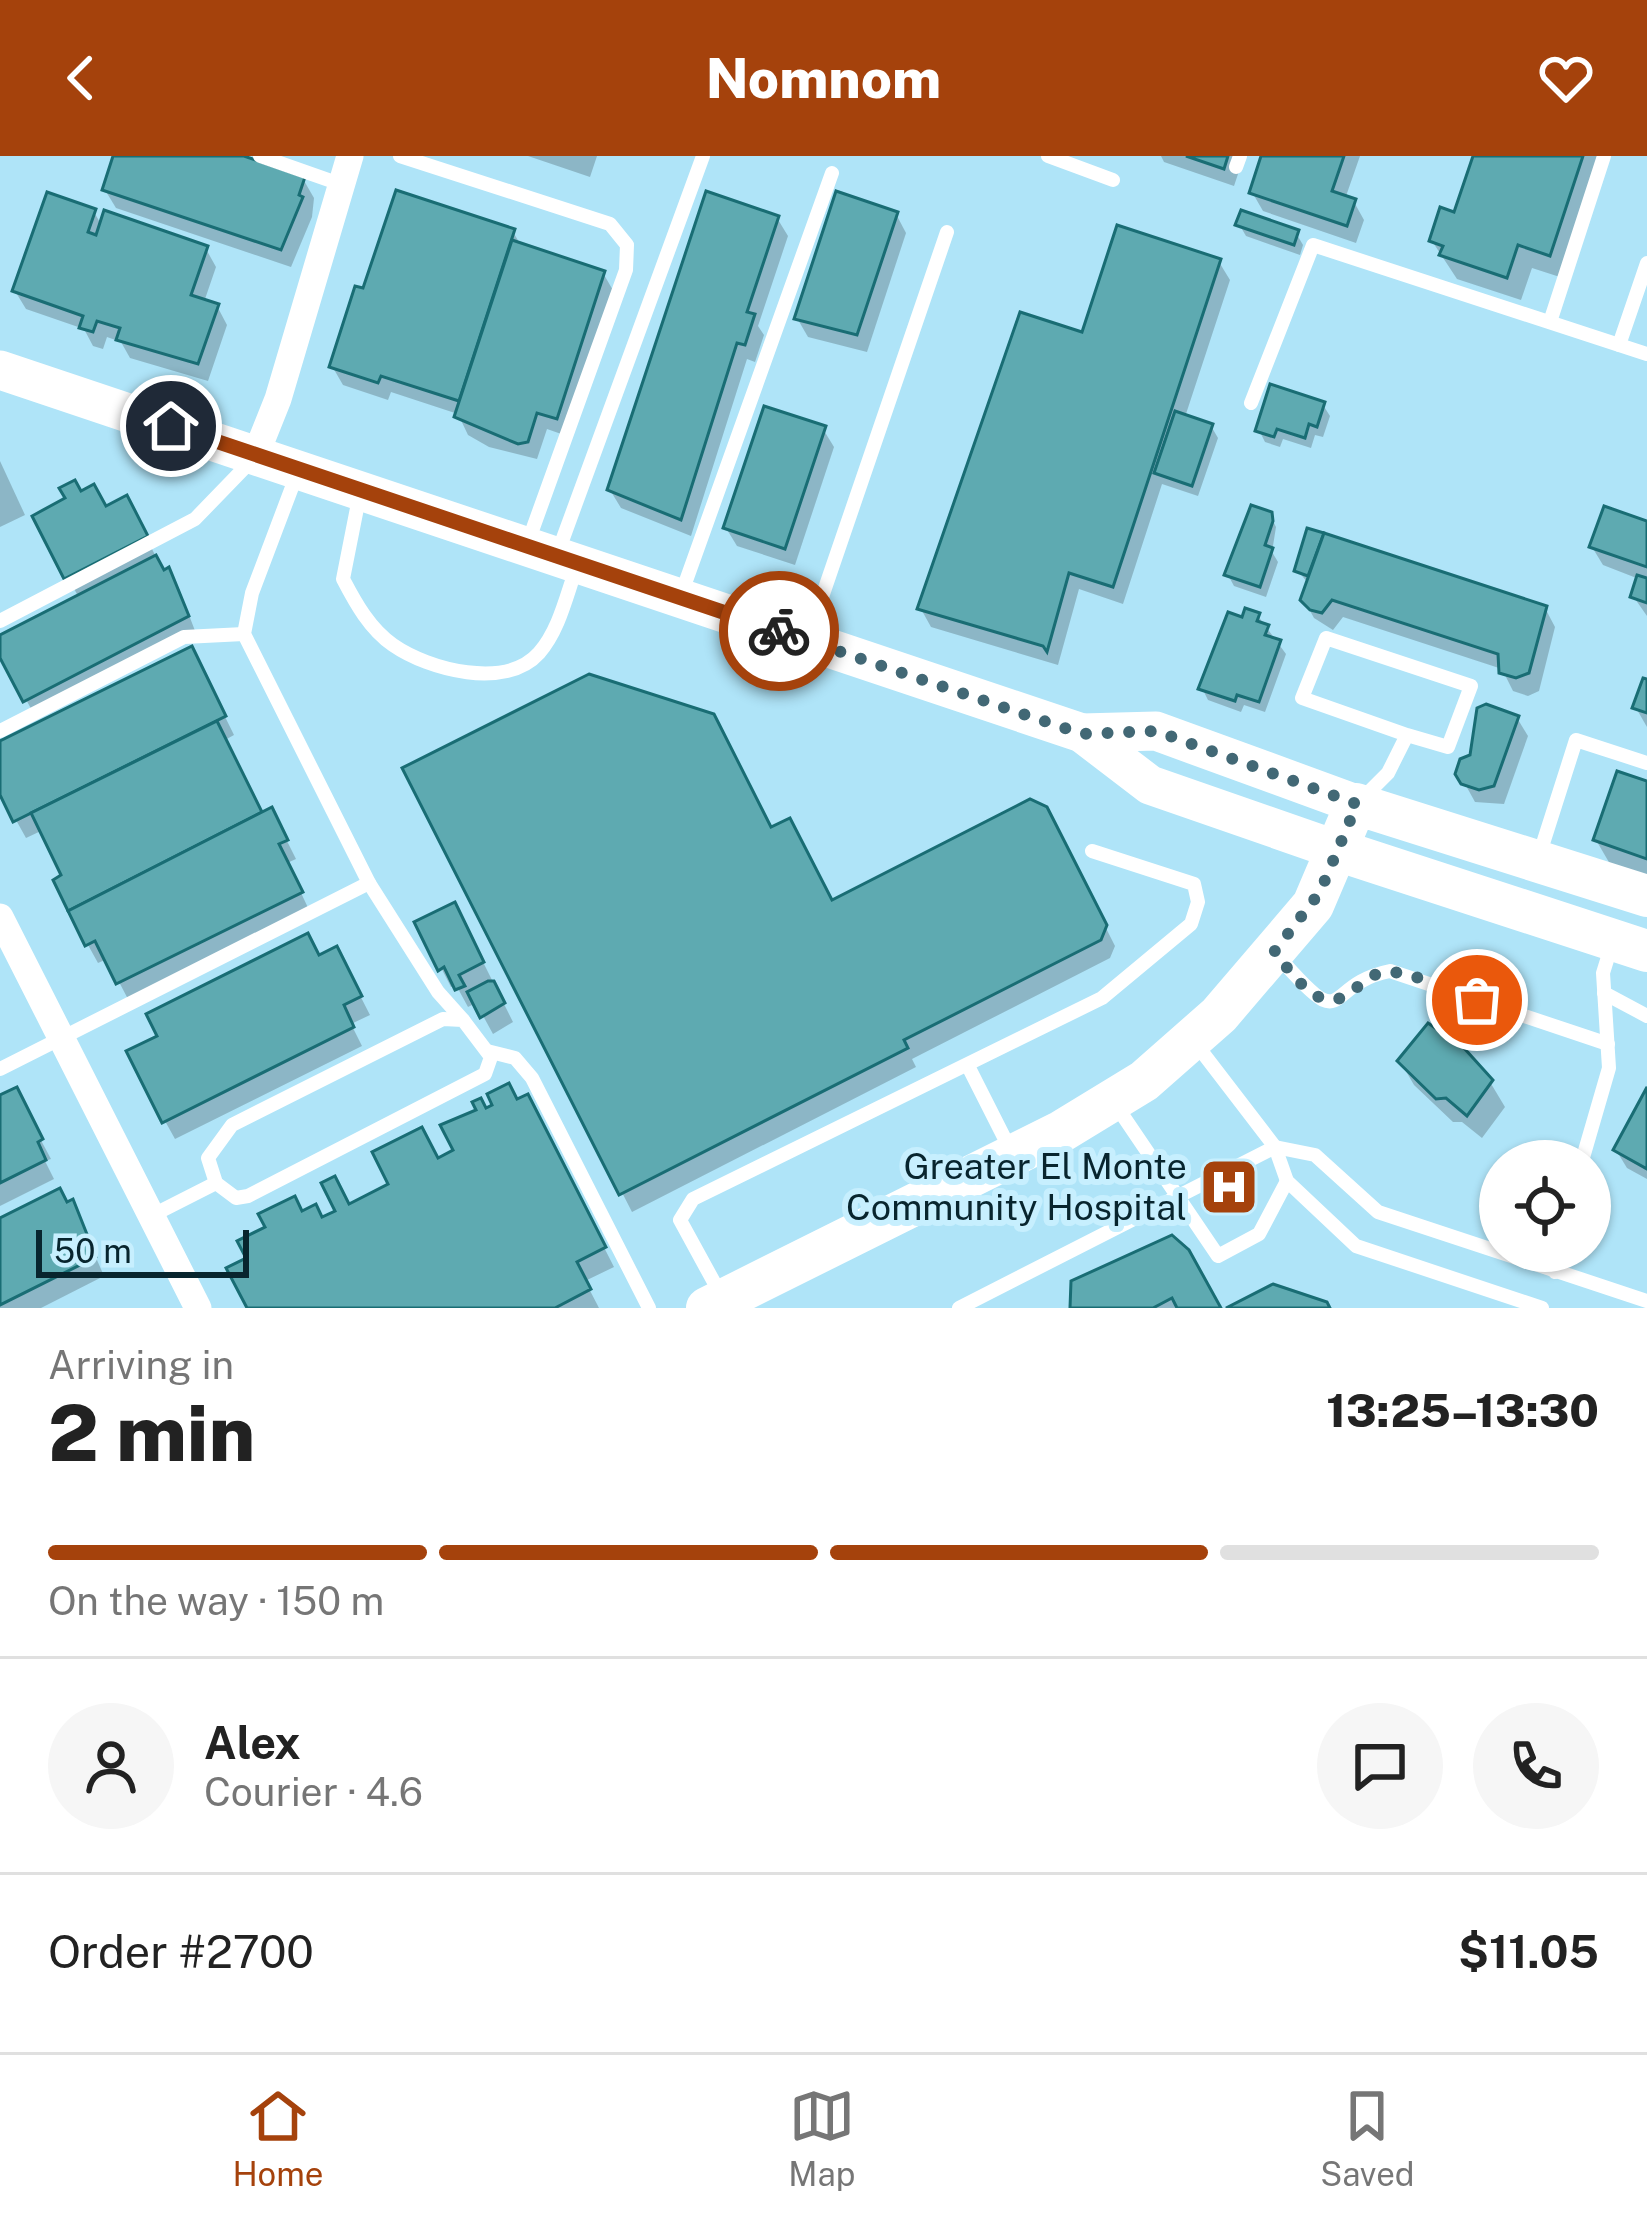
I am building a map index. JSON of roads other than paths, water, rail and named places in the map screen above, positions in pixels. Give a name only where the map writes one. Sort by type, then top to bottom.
[{"type":"main road","points":[[0,370],[1082,734],[1150,785],[1630,945]]},
{"type":"main road","points":[[1082,734],[1156,731],[1357,804],[1647,896]]},
{"type":"main road","points":[[716,1304],[1014,1155],[1113,1100],[1193,1041],[1274,952],[1320,892],[1334,849],[1357,804]]},
{"type":"street","points":[[256,454],[278,399],[343,164]]},
{"type":"street","points":[[4,933],[198,1308]]},
{"type":"lane","points":[[260,156],[343,164]]},
{"type":"lane","points":[[360,490],[343,579],[371,625],[394,647],[470,673],[510,672],[537,656],[555,629],[553,556],[626,270],[627,245],[610,224],[400,156]]},
{"type":"lane","points":[[553,556],[703,156]]},
{"type":"lane","points":[[1048,156],[1113,180]]},
{"type":"lane","points":[[1550,322],[1604,156]]},
{"type":"lane","points":[[680,597],[832,172]]},
{"type":"lane","points":[[807,640],[946,232]]},
{"type":"lane","points":[[1251,403],[1313,245],[1647,354]]},
{"type":"lane","points":[[1619,345],[1647,263]]},
{"type":"lane","points":[[0,621],[195,519],[256,454]]},
{"type":"lane","points":[[298,470],[251,593],[244,634],[369,883],[438,992],[487,1051],[515,1058],[532,1078],[649,1308]]},
{"type":"lane","points":[[0,731],[184,638],[244,634]]},
{"type":"lane","points":[[1327,638],[1472,686],[1448,747],[1407,735],[1302,698],[1327,638]]},
{"type":"lane","points":[[1357,804],[1388,773],[1407,735]]},
{"type":"lane","points":[[1538,861],[1576,740],[1647,763]]},
{"type":"lane","points":[[716,1304],[680,1220],[693,1198],[1102,998],[1192,924],[1198,902],[1194,884],[1092,851]]},
{"type":"lane","points":[[0,1070],[369,883]]},
{"type":"lane","points":[[1588,1140],[1609,1068],[1603,973],[1630,945]]},
{"type":"lane","points":[[1274,952],[1312,994],[1327,1003],[1342,1000],[1373,974],[1390,971],[1608,1044]]},
{"type":"lane","points":[[1604,993],[1647,1016]]},
{"type":"lane","points":[[463,1020],[443,1019],[232,1124],[208,1158],[216,1183],[236,1198],[248,1196],[485,1074],[487,1051]]},
{"type":"lane","points":[[1193,1041],[1275,1147],[1287,1181],[1356,1246],[1542,1308]]},
{"type":"lane","points":[[968,1066],[1014,1155]]},
{"type":"lane","points":[[1113,1100],[1218,1256],[1259,1234],[1287,1181]]},
{"type":"lane","points":[[958,1308],[1275,1147],[1315,1155],[1378,1212],[1479,1246]]},
{"type":"lane","points":[[151,1216],[216,1183]]},
{"type":"lane","points":[[1555,1272],[1647,1301]]},
{"type":"place","name":"Greater El Monte Community Hospital","points":[[1229,1187]]}]
